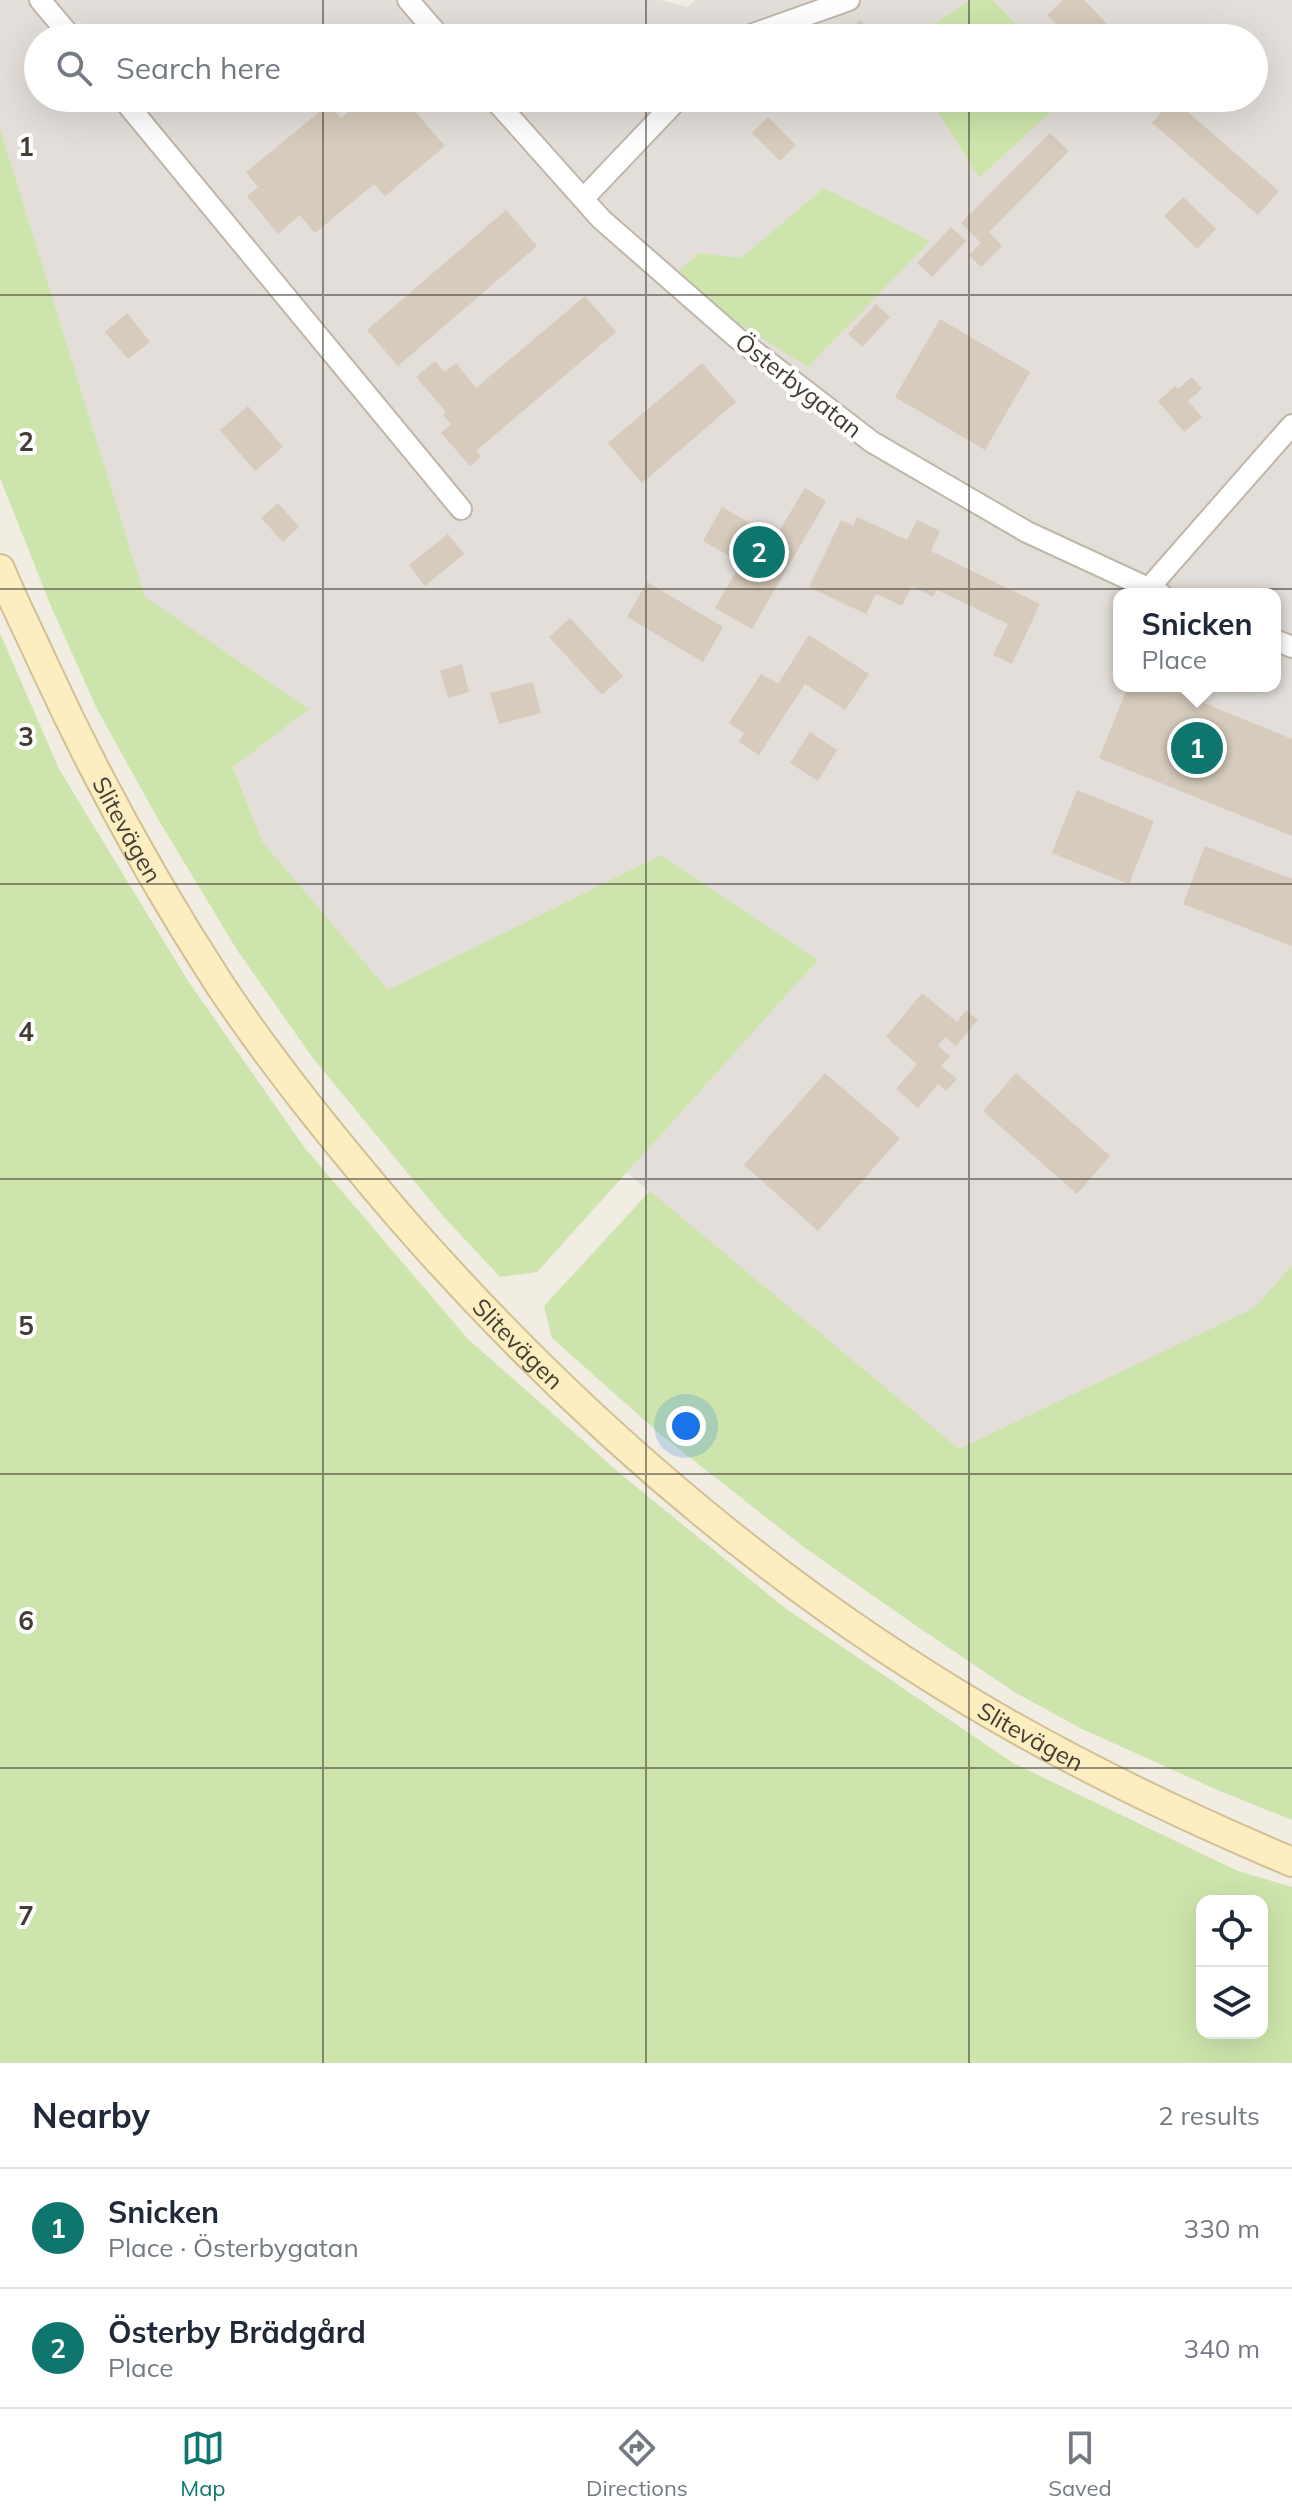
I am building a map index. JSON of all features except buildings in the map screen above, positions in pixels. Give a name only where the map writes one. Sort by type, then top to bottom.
[{"type":"main road","name":"Slitevägen","points":[[1,573],[72,727],[118,814],[220,985],[282,1072],[354,1163],[454,1278],[540,1367],[667,1484],[767,1562],[893,1652],[1067,1757],[1170,1809],[1292,1862]]},
{"type":"street","points":[[40,0],[60,24]]},
{"type":"street","points":[[408,0],[429,24]]},
{"type":"street","points":[[781,24],[849,0]]},
{"type":"street","points":[[134,112],[461,509]]},
{"type":"street","name":"Österbygatan","points":[[505,112],[601,219],[737,338],[872,442],[1027,532],[1148,588]]},
{"type":"street","points":[[583,199],[666,112]]},
{"type":"street","points":[[1157,588],[1292,425]]},
{"type":"shaded area","points":[[0,0],[660,0],[687,7],[696,0],[970,0],[935,24],[24,24],[24,112],[938,112],[979,178],[1051,112],[1268,112],[1268,24],[1016,24],[993,0],[1292,0],[1292,1265],[1254,1308],[959,1450],[626,1172],[817,961],[661,855],[388,990],[262,841],[233,766],[308,709],[145,597],[0,128]],"holes":[[[824,188],[727,316],[699,253],[741,259]]]},
{"type":"green space","points":[[970,0],[993,0],[1016,24],[935,24]]},
{"type":"green space","points":[[938,112],[1051,112],[979,178]]},
{"type":"green space","points":[[0,128],[145,597],[309,709],[233,767],[262,841],[388,990],[661,855],[818,960],[537,1272],[500,1277],[443,1216],[312,1057],[237,950],[158,819],[97,709],[50,604],[0,478]]},
{"type":"green space","points":[[824,188],[930,241],[808,367],[727,316],[679,271],[699,253],[741,258]]},
{"type":"green space","points":[[0,633],[59,769],[188,981],[304,1147],[468,1339],[623,1476],[785,1608],[1013,1763],[1238,1871],[1292,1887],[1292,2063],[0,2063]]},
{"type":"green space","points":[[650,1191],[959,1449],[1254,1308],[1292,1265],[1292,1820],[1080,1728],[1016,1693],[805,1548],[660,1434],[552,1338],[544,1306]]},
{"type":"place","name":"Österby Brädgård","points":[[759,552]]},
{"type":"place","name":"Snicken","points":[[1197,748]]}]
